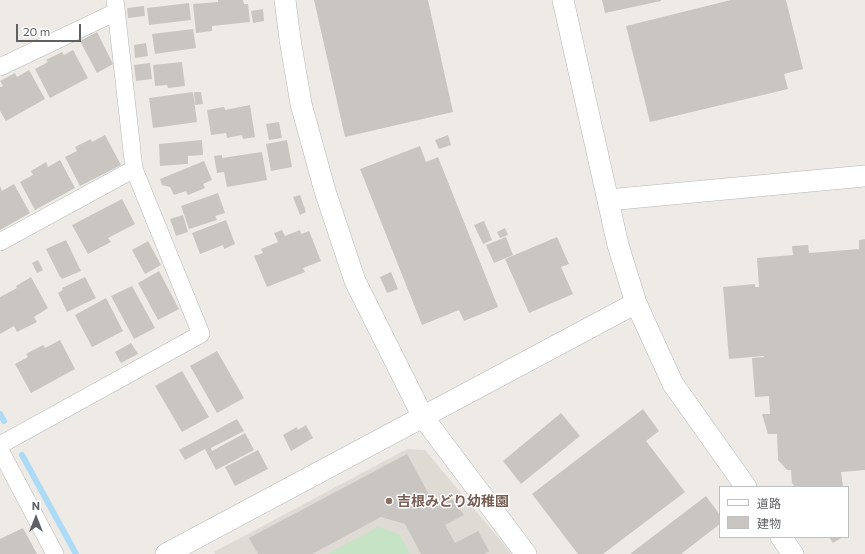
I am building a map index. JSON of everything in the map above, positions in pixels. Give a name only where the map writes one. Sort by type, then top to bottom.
[{"type":"street","points":[[285,0],[301,104],[325,191],[355,281],[423,417],[526,554]]},
{"type":"street","points":[[563,0],[618,244],[636,303],[673,384],[745,486]]},
{"type":"street","points":[[0,67],[115,6],[134,169],[202,334],[0,445]]},
{"type":"street","points":[[0,242],[134,169]]},
{"type":"street","points":[[608,200],[865,176]]},
{"type":"street","points":[[166,554],[636,303]]},
{"type":"street","points":[[0,450],[55,554]]},
{"type":"street","points":[[782,538],[793,554]]},
{"type":"shaded area","name":"吉根みどり幼稚園","points":[[407,449],[425,450],[510,552],[510,554],[215,554],[214,552]]},
{"type":"green space","points":[[378,527],[399,534],[410,554],[328,554]]},
{"type":"building","points":[[218,0],[243,0],[244,4],[248,4],[250,22],[212,26],[212,31],[196,33],[193,4],[218,2]]},
{"type":"building","points":[[314,0],[428,0],[453,112],[345,137]]},
{"type":"building","points":[[602,0],[661,0],[661,1],[605,13]]},
{"type":"building","points":[[731,0],[786,0],[803,69],[784,74],[788,89],[650,122],[626,26]]},
{"type":"building","points":[[189,3],[191,20],[149,25],[147,8]]},
{"type":"building","points":[[144,6],[145,16],[128,18],[127,8]]},
{"type":"building","points":[[263,9],[264,21],[253,23],[251,11]]},
{"type":"building","points":[[193,29],[196,48],[155,54],[152,34]]},
{"type":"building","points":[[97,32],[113,64],[97,73],[80,41]]},
{"type":"building","points":[[146,43],[148,56],[135,58],[134,45]]},
{"type":"building","points":[[73,50],[88,78],[50,98],[35,69],[48,62],[46,60],[62,52],[64,55]]},
{"type":"building","points":[[182,62],[185,86],[168,88],[167,85],[155,86],[153,65]]},
{"type":"building","points":[[150,63],[152,79],[136,81],[134,65]]},
{"type":"building","points":[[29,70],[45,99],[6,121],[0,111],[0,87],[3,86],[0,81],[15,73],[17,77]]},
{"type":"building","points":[[193,92],[197,122],[153,128],[149,98]]},
{"type":"building","points":[[194,92],[201,92],[203,104],[195,105]]},
{"type":"building","points":[[250,105],[255,137],[243,139],[242,135],[227,138],[226,133],[211,135],[207,110],[224,107],[225,110]]},
{"type":"building","points":[[279,122],[282,138],[269,140],[266,124]]},
{"type":"building","points":[[105,135],[121,165],[80,186],[65,157],[77,151],[75,147],[91,139],[92,142]]},
{"type":"building","points":[[448,135],[451,145],[439,149],[435,140]]},
{"type":"building","points":[[202,140],[203,155],[188,156],[188,164],[160,166],[159,144]]},
{"type":"building","points":[[287,140],[292,167],[271,171],[266,144]]},
{"type":"building","points":[[420,146],[426,162],[438,157],[498,307],[464,321],[459,310],[422,325],[360,169]]},
{"type":"building","points":[[262,152],[267,180],[227,187],[224,172],[217,173],[214,156],[222,155],[222,158]]},
{"type":"building","points":[[60,160],[75,188],[35,210],[20,182],[33,175],[31,171],[46,162],[48,167]]},
{"type":"building","points":[[204,161],[212,180],[203,184],[205,188],[188,195],[186,191],[174,195],[170,187],[162,185],[160,179]]},
{"type":"building","points":[[14,184],[30,213],[0,230],[0,186],[2,191]]},
{"type":"building","points":[[218,193],[225,213],[215,216],[217,220],[189,229],[181,206]]},
{"type":"building","points":[[300,195],[306,212],[300,215],[293,197]]},
{"type":"building","points":[[122,199],[135,224],[108,238],[111,242],[88,254],[72,225]]},
{"type":"building","points":[[183,215],[188,232],[176,236],[170,219]]},
{"type":"building","points":[[226,220],[235,244],[224,249],[223,245],[200,254],[192,233]]},
{"type":"building","points":[[484,221],[492,240],[483,244],[474,225]]},
{"type":"building","points":[[505,228],[508,235],[500,238],[497,232]]},
{"type":"building","points":[[282,230],[285,236],[300,230],[301,234],[309,231],[321,261],[303,268],[305,272],[267,287],[254,256],[263,253],[261,249],[278,242],[274,233]]},
{"type":"building","points":[[506,237],[513,255],[494,263],[486,245]]},
{"type":"building","points":[[557,237],[569,264],[561,267],[573,294],[529,313],[505,259]]},
{"type":"building","points":[[865,239],[865,470],[841,472],[843,486],[794,486],[792,483],[791,470],[787,470],[778,460],[777,434],[768,434],[762,414],[770,414],[769,396],[755,397],[752,358],[764,356],[729,359],[723,287],[755,284],[755,287],[759,287],[757,258],[793,255],[792,246],[808,245],[809,253],[859,249],[859,240]]},
{"type":"building","points":[[66,240],[81,271],[62,279],[46,249]]},
{"type":"building","points":[[148,241],[161,265],[145,274],[132,250]]},
{"type":"building","points":[[38,260],[43,270],[37,273],[32,263]]},
{"type":"building","points":[[159,271],[179,309],[158,320],[138,283]]},
{"type":"building","points":[[391,272],[398,289],[387,293],[380,277]]},
{"type":"building","points":[[31,277],[48,308],[34,317],[37,322],[17,332],[14,326],[0,334],[0,297],[17,288],[16,286]]},
{"type":"building","points":[[85,277],[96,298],[67,312],[58,293],[63,290],[62,288]]},
{"type":"building","points":[[132,286],[155,328],[134,339],[111,296]]},
{"type":"building","points":[[106,298],[123,331],[92,347],[75,315]]},
{"type":"building","points":[[60,340],[75,369],[31,393],[15,364],[28,357],[26,354],[43,345],[45,348]]},
{"type":"building","points":[[131,343],[138,354],[121,363],[115,352]]},
{"type":"building","points":[[217,351],[244,398],[217,413],[190,366]]},
{"type":"building","points":[[182,371],[209,417],[182,432],[155,386]]},
{"type":"building","points":[[643,409],[659,431],[646,441],[685,492],[603,554],[578,554],[532,494]]},
{"type":"building","points":[[561,413],[580,436],[521,484],[503,461]]},
{"type":"building","points":[[237,419],[244,431],[211,448],[212,451],[245,433],[254,450],[216,470],[205,449],[185,460],[179,450]]},
{"type":"building","points":[[306,425],[313,438],[291,451],[283,435],[297,427],[298,430]]},
{"type":"building","points":[[258,450],[268,469],[235,486],[225,467]]},
{"type":"building","name":"吉根みどり幼稚園","points":[[407,454],[434,504],[449,496],[464,515],[445,525],[455,543],[478,531],[489,551],[484,554],[421,554],[405,524],[381,517],[312,554],[258,554],[249,538]]},
{"type":"building","points":[[706,496],[719,514],[719,525],[681,554],[630,554]]},
{"type":"building","points":[[23,528],[37,554],[0,554],[0,539]]},
{"type":"building","points":[[830,538],[841,538],[833,543]]},
{"type":"waterway","points":[[0,414],[4,421]]},
{"type":"waterway","points":[[22,455],[76,554]]},
{"type":"place","name":"吉根みどり幼稚園","points":[[389,501]]}]
